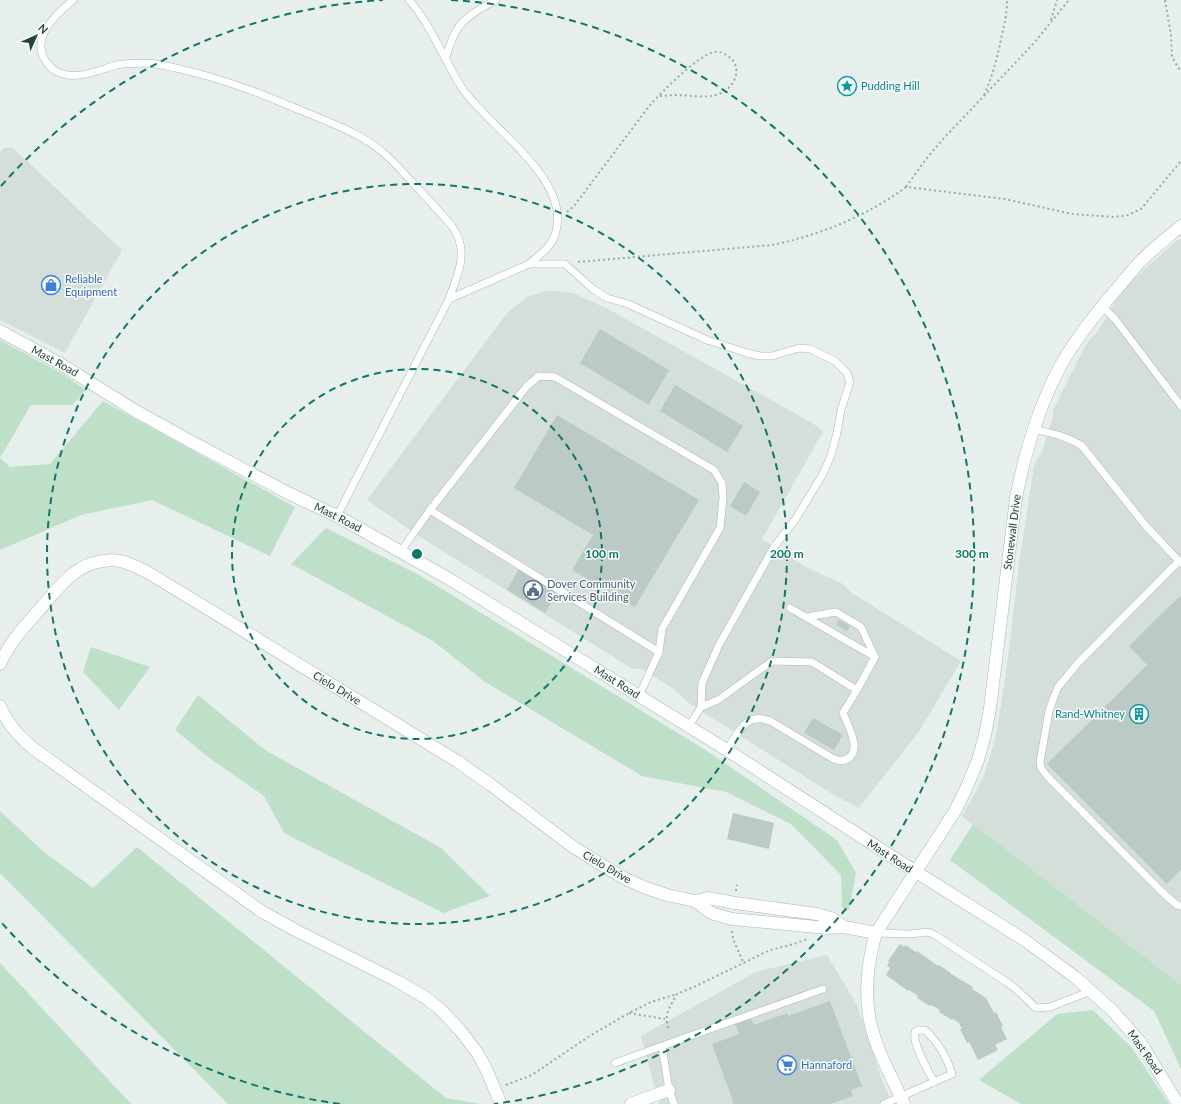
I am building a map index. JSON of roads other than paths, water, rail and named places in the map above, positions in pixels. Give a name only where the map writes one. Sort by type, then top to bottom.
[{"type":"street","name":"Stonewall Drive","points":[[876,933],[955,811],[978,760],[990,708],[1016,498],[1022,465],[1033,429],[1046,396],[1062,363],[1085,328],[1102,306],[1143,258],[1181,226]]},
{"type":"street","name":"Mast Road","points":[[0,331],[59,362],[134,410],[188,440],[290,494],[337,516],[451,580],[689,726],[1023,939],[1046,955],[1112,1010],[1141,1043],[1178,1104]]},
{"type":"street","name":"Cielo Drive","points":[[0,664],[17,635],[74,572],[97,562],[110,560],[122,562],[135,566],[149,573],[441,750],[491,785],[572,846],[610,870],[646,888],[667,895],[695,901],[708,898],[817,914],[831,918],[844,927],[876,933]]},
{"type":"street","points":[[0,706],[11,727],[22,740],[247,902],[295,930],[399,982],[426,998],[440,1009],[460,1030],[478,1054],[501,1104]]},
{"type":"street","points":[[876,933],[872,948],[867,990],[870,1021],[878,1047],[902,1101]]},
{"type":"street","points":[[631,1104],[669,1090]]},
{"type":"lane","points":[[73,0],[54,17],[42,38],[41,48],[43,57],[48,65],[55,71],[76,75],[88,74],[118,65],[133,63],[168,66],[195,72],[245,88],[339,126],[368,142],[386,154],[452,226],[459,240],[462,254],[459,270],[449,299],[337,516]]},
{"type":"lane","points":[[409,0],[432,32],[462,88],[524,154],[542,177],[553,195],[557,206],[558,221],[555,236],[548,248],[529,264],[449,299]]},
{"type":"lane","points":[[446,57],[452,39],[459,27],[470,16],[496,0]]},
{"type":"lane","points":[[529,264],[565,264],[593,289],[607,298],[628,304],[707,340],[760,356],[772,356],[799,348],[810,349],[835,361],[847,373],[850,382],[841,410],[837,433],[829,461],[795,520],[774,547],[719,645],[702,683],[701,707],[689,726]]},
{"type":"lane","points":[[1102,306],[1115,319],[1181,406]]},
{"type":"lane","points":[[400,550],[527,386],[539,376],[555,377],[714,470],[722,483],[723,498],[720,528],[662,629],[659,652],[640,696]]},
{"type":"lane","points":[[1033,429],[1062,435],[1082,446],[1146,526],[1180,562],[1078,663],[1058,687],[1049,711],[1040,762],[1041,768],[1047,776],[1163,893],[1177,905],[1181,906]]},
{"type":"lane","points":[[430,510],[659,652]]},
{"type":"lane","points":[[790,608],[875,657]]},
{"type":"lane","points":[[807,617],[836,612],[861,627],[875,657]]},
{"type":"lane","points":[[726,750],[743,725],[751,720],[761,718],[772,722],[836,760],[846,760],[853,753],[854,744],[843,713],[875,657]]},
{"type":"lane","points":[[701,707],[718,700],[772,661],[812,662],[857,690]]},
{"type":"lane","points":[[876,933],[910,934],[928,932],[935,935],[1018,990],[1036,1008],[1050,1007],[1091,991]]},
{"type":"lane","points":[[615,1064],[823,989]]},
{"type":"lane","points":[[884,1104],[902,1101],[934,1082],[952,1074],[949,1064],[938,1044],[925,1030],[919,1030],[915,1032],[914,1037],[916,1045],[934,1082]]},
{"type":"lane","points":[[662,1046],[669,1090],[674,1104]]},
{"type":"place","name":"Pudding Hill","points":[[847,86]]},
{"type":"place","name":"Reliable Equipment","points":[[51,285]]},
{"type":"place","name":"Dover Community Services Building","points":[[533,590]]},
{"type":"place","name":"Rand-Whitney","points":[[1139,714]]},
{"type":"place","name":"Hannaford","points":[[787,1065]]}]
